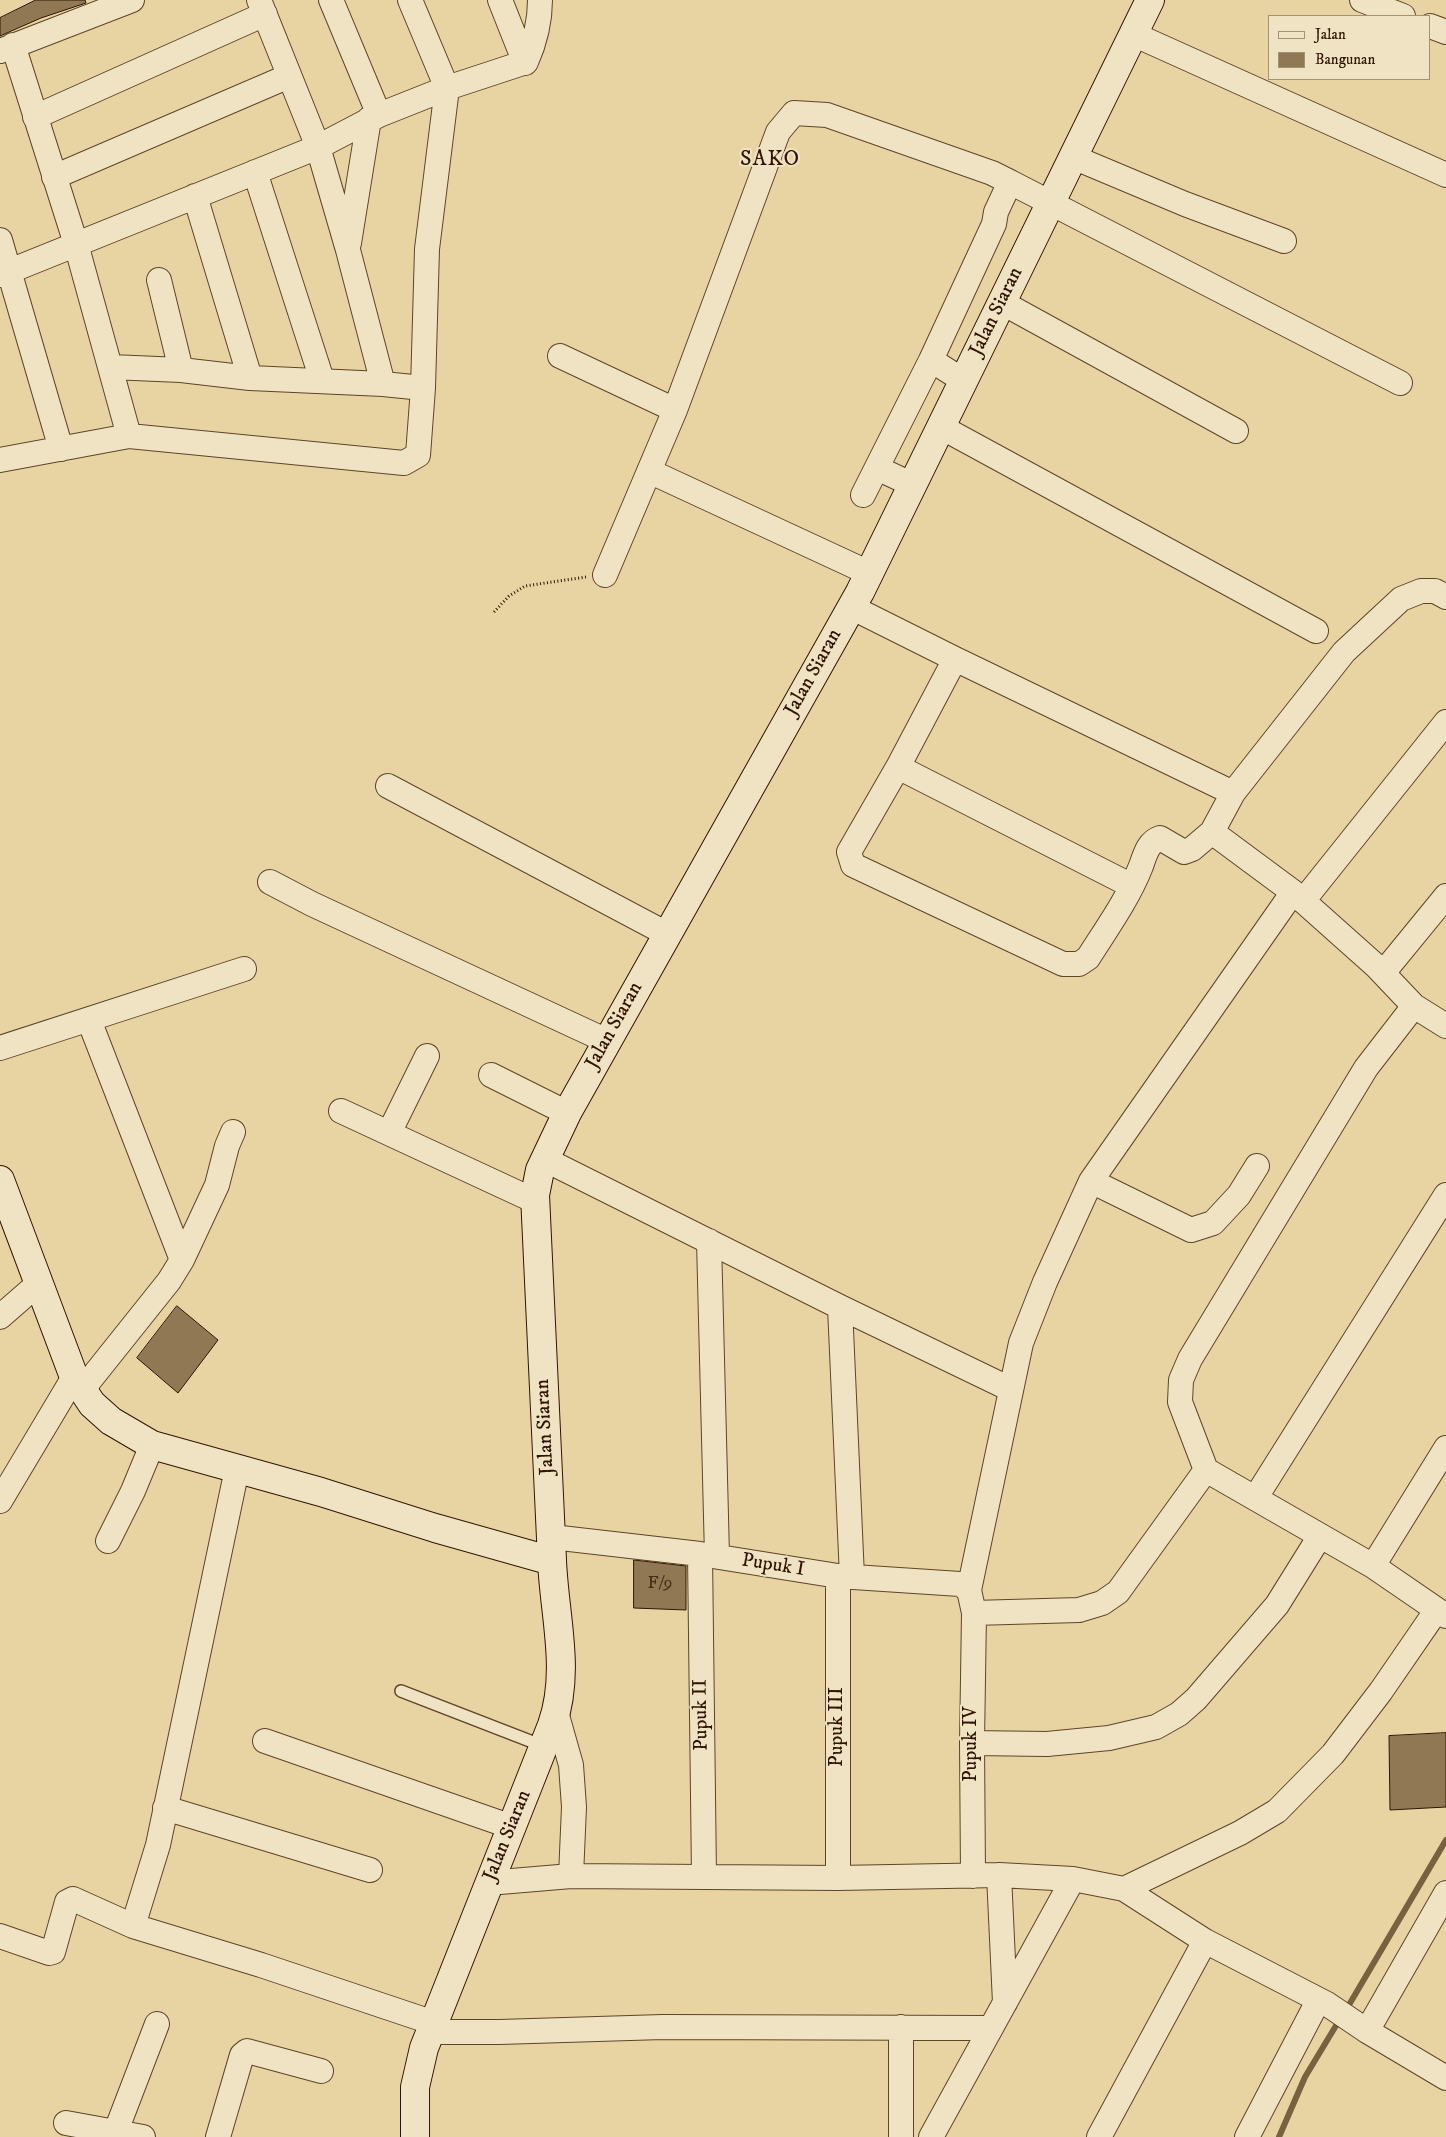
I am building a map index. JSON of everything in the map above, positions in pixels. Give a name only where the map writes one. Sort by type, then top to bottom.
[{"type":"street","points":[[129,436],[76,244],[35,117],[6,48],[132,0]]},
{"type":"street","points":[[331,0],[374,117],[348,250]]},
{"type":"street","points":[[0,460],[129,436],[404,463],[418,455],[423,388],[426,249],[447,88],[410,0]]},
{"type":"street","points":[[500,0],[525,63]]},
{"type":"street","points":[[4,273],[318,147],[374,117],[447,88],[525,63],[534,41],[540,14],[540,0]]},
{"type":"street","name":"Jalan Siaran","points":[[415,2137],[414,2108],[416,2081],[432,2028],[480,1911],[488,1883],[512,1827],[556,1712],[560,1695],[561,1665],[552,1549],[535,1200],[536,1180],[566,1113],[851,607],[913,485],[1150,0]]},
{"type":"street","points":[[1362,0],[1401,15]]},
{"type":"street","points":[[35,117],[262,7],[318,147],[348,250],[383,384]]},
{"type":"street","points":[[1431,26],[1446,32]]},
{"type":"street","points":[[1134,34],[1446,175]]},
{"type":"street","points":[[54,176],[290,76]]},
{"type":"street","points":[[605,575],[675,410],[778,132],[794,113],[827,115],[992,173],[1400,384]]},
{"type":"street","points":[[1074,157],[1208,213],[1284,241]]},
{"type":"street","points":[[254,172],[322,380]]},
{"type":"street","points":[[863,495],[931,360],[994,224],[996,212],[1010,182]]},
{"type":"street","points":[[195,196],[250,378]]},
{"type":"street","points":[[0,240],[4,273],[61,449]]},
{"type":"street","points":[[159,280],[182,370]]},
{"type":"street","points":[[1001,302],[1236,431]]},
{"type":"street","points":[[560,356],[675,410]]},
{"type":"street","points":[[931,360],[964,381]]},
{"type":"street","points":[[111,367],[182,370],[250,378],[322,380],[423,388]]},
{"type":"street","points":[[941,427],[1316,631]]},
{"type":"street","points":[[877,468],[913,485]]},
{"type":"street","points":[[649,471],[869,572]]},
{"type":"street","points":[[955,659],[898,767],[850,852],[853,865],[1063,964],[1079,964],[1088,958],[1132,886],[1148,848],[1153,841],[1160,838],[1184,852],[1192,849],[1212,832],[1232,793],[1344,652],[1401,599],[1421,591],[1435,591],[1446,597]]},
{"type":"street","points":[[851,607],[1232,793]]},
{"type":"street","points":[[1206,1470],[1118,1592],[1102,1603],[1078,1610],[974,1613],[969,1590],[1021,1343],[1045,1282],[1091,1181],[1298,897],[1444,729]]},
{"type":"street","points":[[898,767],[1132,886]]},
{"type":"street","points":[[388,786],[667,934]]},
{"type":"street","points":[[1212,832],[1298,897],[1383,973],[1414,1006],[1446,1026]]},
{"type":"street","points":[[270,882],[312,904],[607,1041]]},
{"type":"street","points":[[1383,973],[1446,896]]},
{"type":"street","points":[[0,1048],[244,969]]},
{"type":"street","points":[[1124,1888],[1240,1833],[1277,1811],[1333,1754],[1441,1613],[1373,1566],[1256,1497],[1206,1470],[1180,1402],[1181,1380],[1190,1359],[1366,1068],[1414,1006]]},
{"type":"street","points":[[89,1020],[182,1260]]},
{"type":"street","points":[[389,1133],[427,1056]]},
{"type":"street","points":[[491,1075],[566,1113]]},
{"type":"street","points":[[341,1111],[535,1200]]},
{"type":"street","points":[[0,1501],[78,1383],[168,1281],[182,1260],[217,1185],[227,1146],[233,1132]]},
{"type":"street","points":[[544,1159],[840,1307],[1010,1389]]},
{"type":"street","points":[[1091,1181],[1191,1230],[1213,1223],[1239,1195],[1258,1166]]},
{"type":"street","points":[[0,1180],[78,1383],[92,1404],[111,1421],[152,1445],[321,1492],[435,1528],[552,1549]]},
{"type":"street","points":[[1256,1497],[1446,1195]]},
{"type":"street","name":"Pupuk II","points":[[704,1876],[709,1242]]},
{"type":"street","points":[[0,1318],[39,1283]]},
{"type":"street","name":"Pupuk III","points":[[838,1878],[845,1577],[840,1307]]},
{"type":"street","points":[[108,1541],[133,1491],[152,1445]]},
{"type":"street","points":[[1373,1566],[1446,1448]]},
{"type":"street","points":[[132,1926],[158,1845],[237,1469]]},
{"type":"street","points":[[972,1743],[1047,1744],[1109,1738],[1156,1727],[1179,1714],[1196,1699],[1277,1605],[1320,1536]]},
{"type":"street","name":"Pupuk I","points":[[552,1549],[708,1555],[845,1577],[960,1584],[969,1590]]},
{"type":"street","name":"Pupuk IV","points":[[973,1876],[972,1743],[974,1613]]},
{"type":"street","points":[[556,1712],[571,1765],[574,1807],[571,1876]]},
{"type":"street","points":[[265,1741],[512,1827]]},
{"type":"street","points":[[165,1808],[370,1870]]},
{"type":"street","points":[[488,1883],[571,1876],[838,1878],[999,1875],[1073,1879],[1124,1888],[1205,1941],[1323,2002],[1362,2028],[1446,2078]]},
{"type":"street","points":[[999,1875],[1004,2003]]},
{"type":"street","points":[[931,2137],[1073,1879]]},
{"type":"street","points":[[0,1936],[49,1953],[53,1952],[67,1902],[73,1898],[132,1926],[261,1966],[432,2028],[499,2032],[673,2027],[991,2028]]},
{"type":"street","points":[[1362,2028],[1443,1907]]},
{"type":"street","points":[[1099,2137],[1205,1941]]},
{"type":"street","points":[[1247,2137],[1323,2002]]},
{"type":"street","points":[[116,2131],[157,2024]]},
{"type":"street","points":[[901,2027],[901,2137]]},
{"type":"street","points":[[218,2137],[242,2055],[247,2051],[321,2071]]},
{"type":"street","points":[[66,2123],[143,2137]]},
{"type":"lane","points":[[401,1691],[543,1746]]},
{"type":"path","points":[[494,612],[509,596],[525,586],[605,575]]},
{"type":"building","points":[[36,0],[85,0],[86,3],[41,18],[0,36],[0,18]]},
{"type":"building","points":[[177,1306],[218,1340],[178,1393],[137,1358]]},
{"type":"building","points":[[634,1560],[686,1566],[686,1610],[634,1608]]},
{"type":"building","points":[[1446,1733],[1446,1807],[1390,1810],[1389,1736]]},
{"type":"waterway","points":[[1346,2010],[1446,1840]]},
{"type":"waterway","points":[[1279,2137],[1305,2077],[1340,2019]]},
{"type":"district","name":"SAKO","points":[[770,160]]}]
